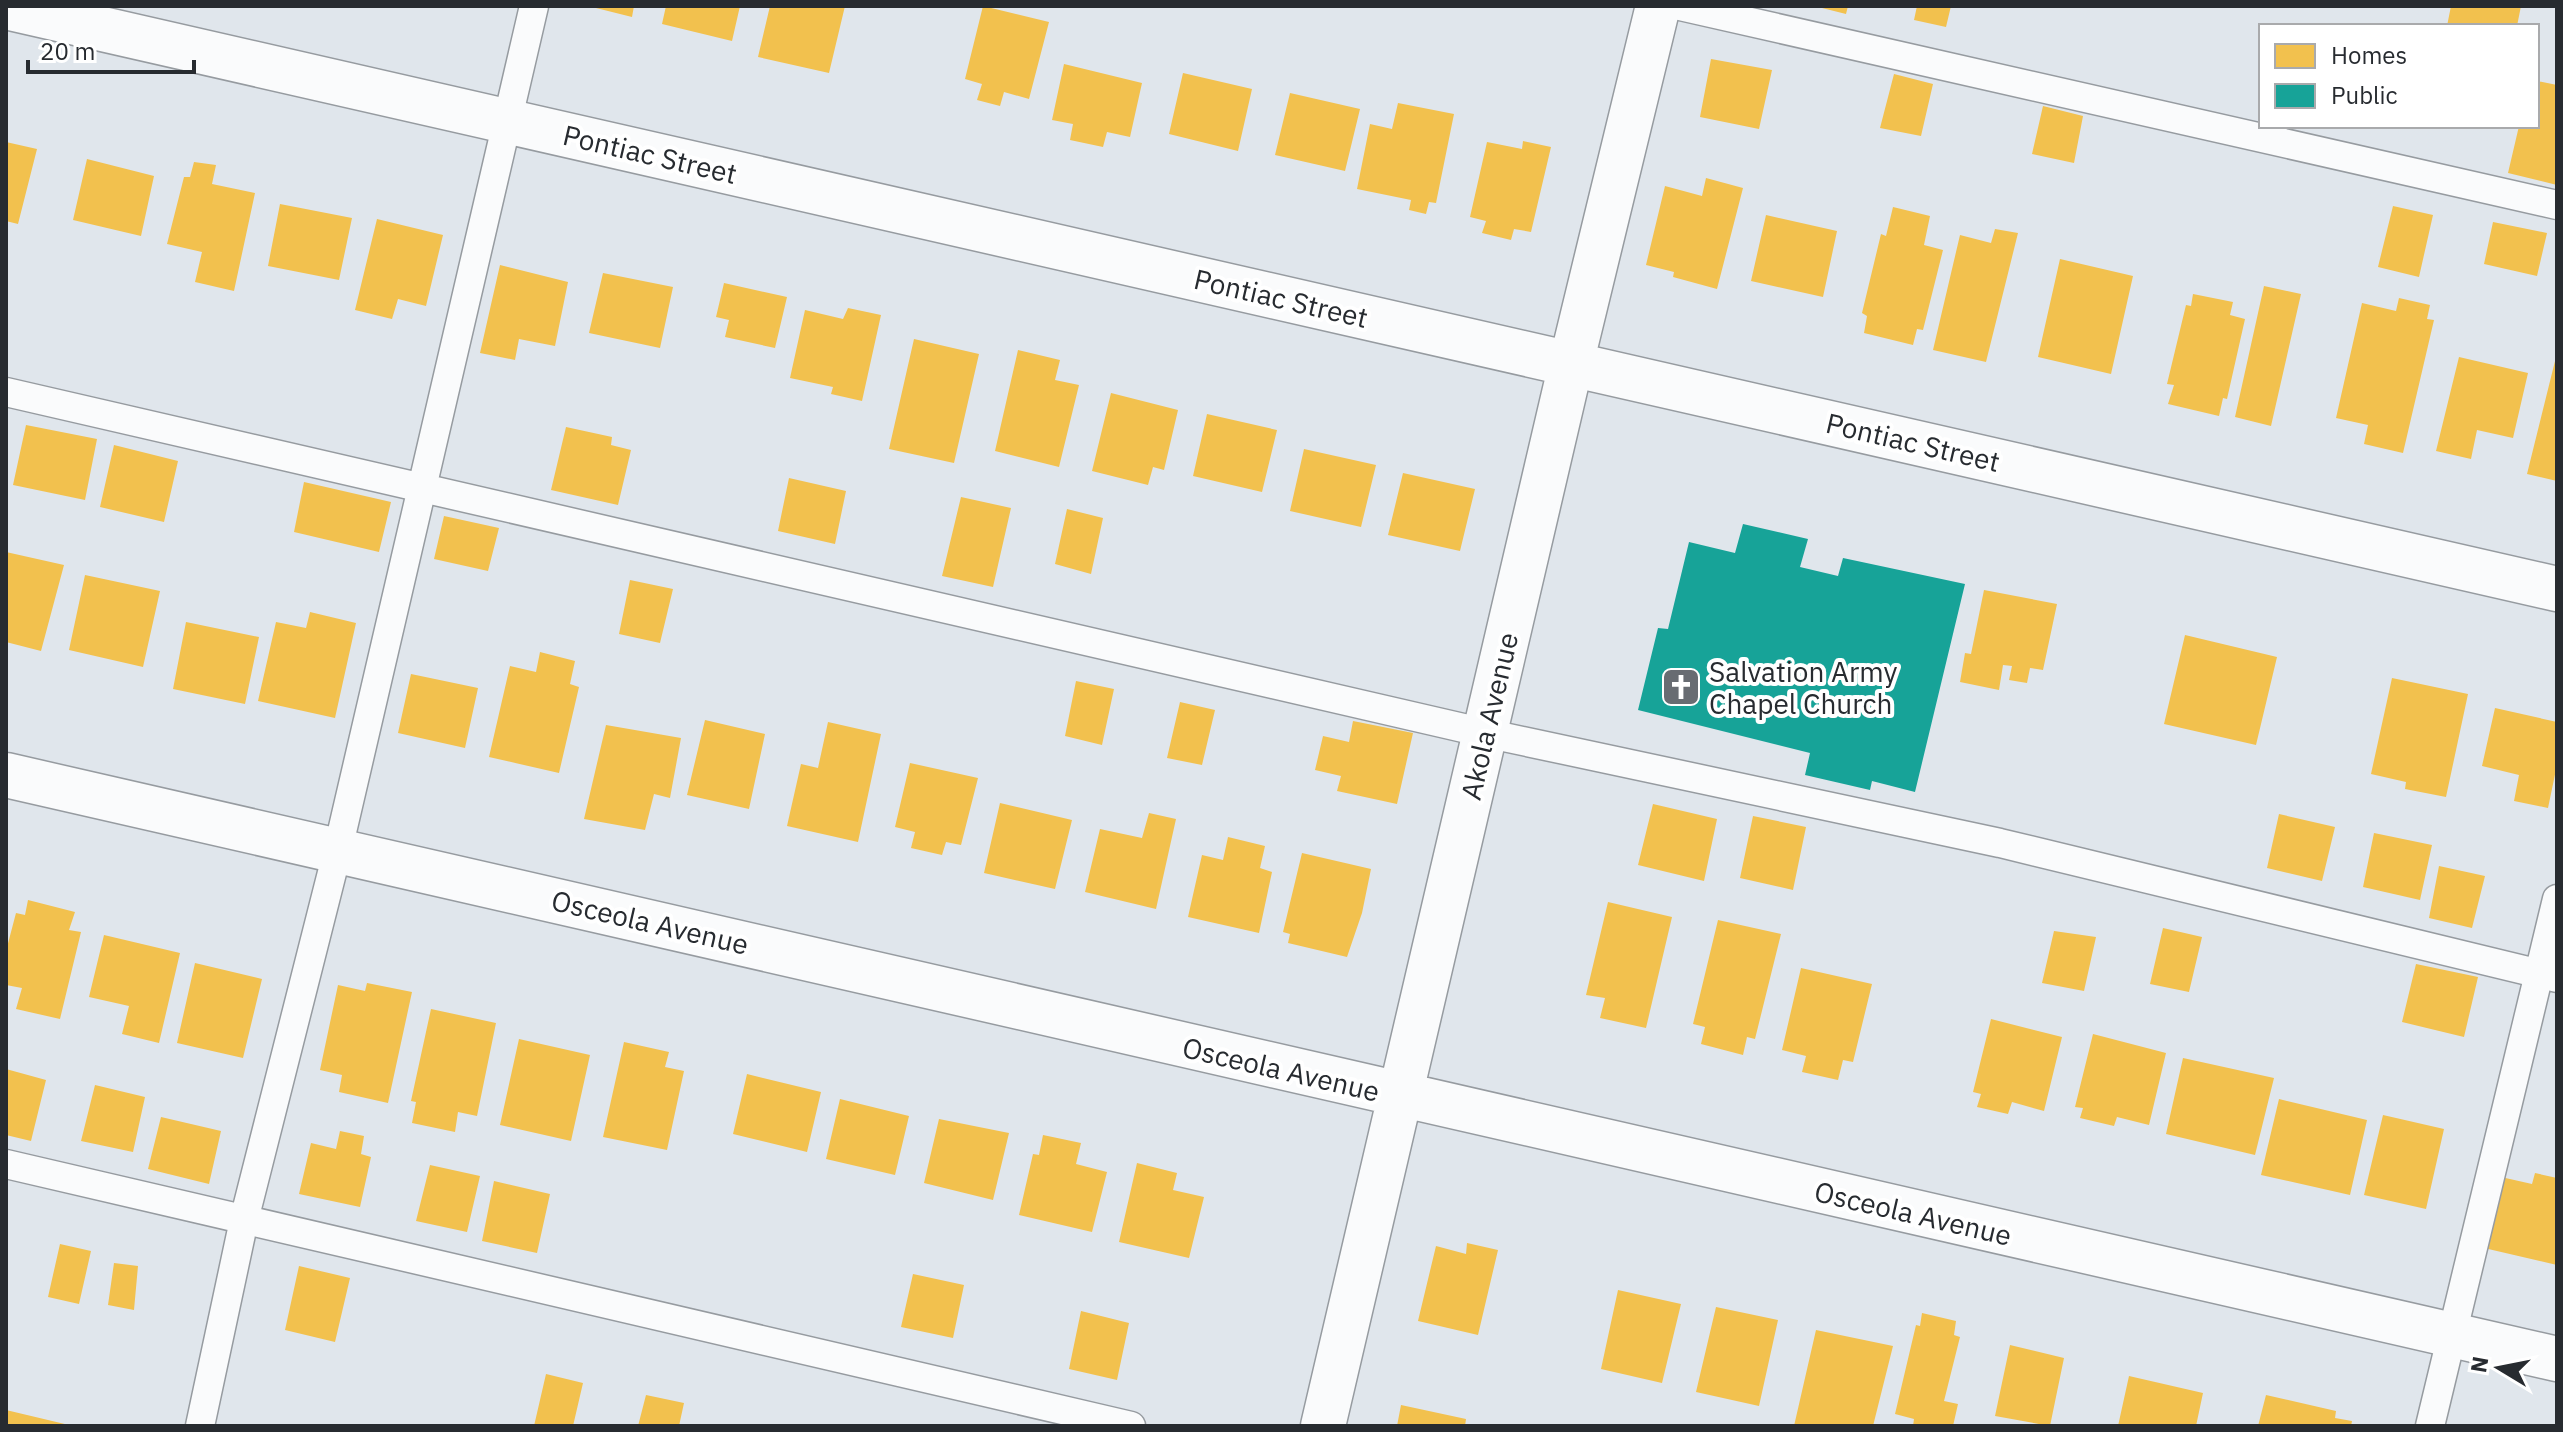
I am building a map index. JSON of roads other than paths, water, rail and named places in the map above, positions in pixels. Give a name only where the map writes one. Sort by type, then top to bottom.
[{"type":"street","name":"Akola Avenue","points":[[1323,1426],[1571,364],[1658,6]]},
{"type":"street","name":"Pontiac Street","points":[[6,7],[2557,589]]},
{"type":"street","name":"Osceola Avenue","points":[[6,775],[338,849],[1401,1097],[2557,1359]]},
{"type":"lane","points":[[200,1426],[244,1220],[338,849],[534,6]]},
{"type":"lane","points":[[1680,6],[2557,205]]},
{"type":"lane","points":[[6,392],[1485,733],[2000,843],[2549,976]]},
{"type":"lane","points":[[2430,1426],[2549,976],[2557,899]]},
{"type":"lane","points":[[6,1164],[1131,1426]]},
{"type":"place","name":"Salvation Army Chapel Church","points":[[1681,687]]}]
